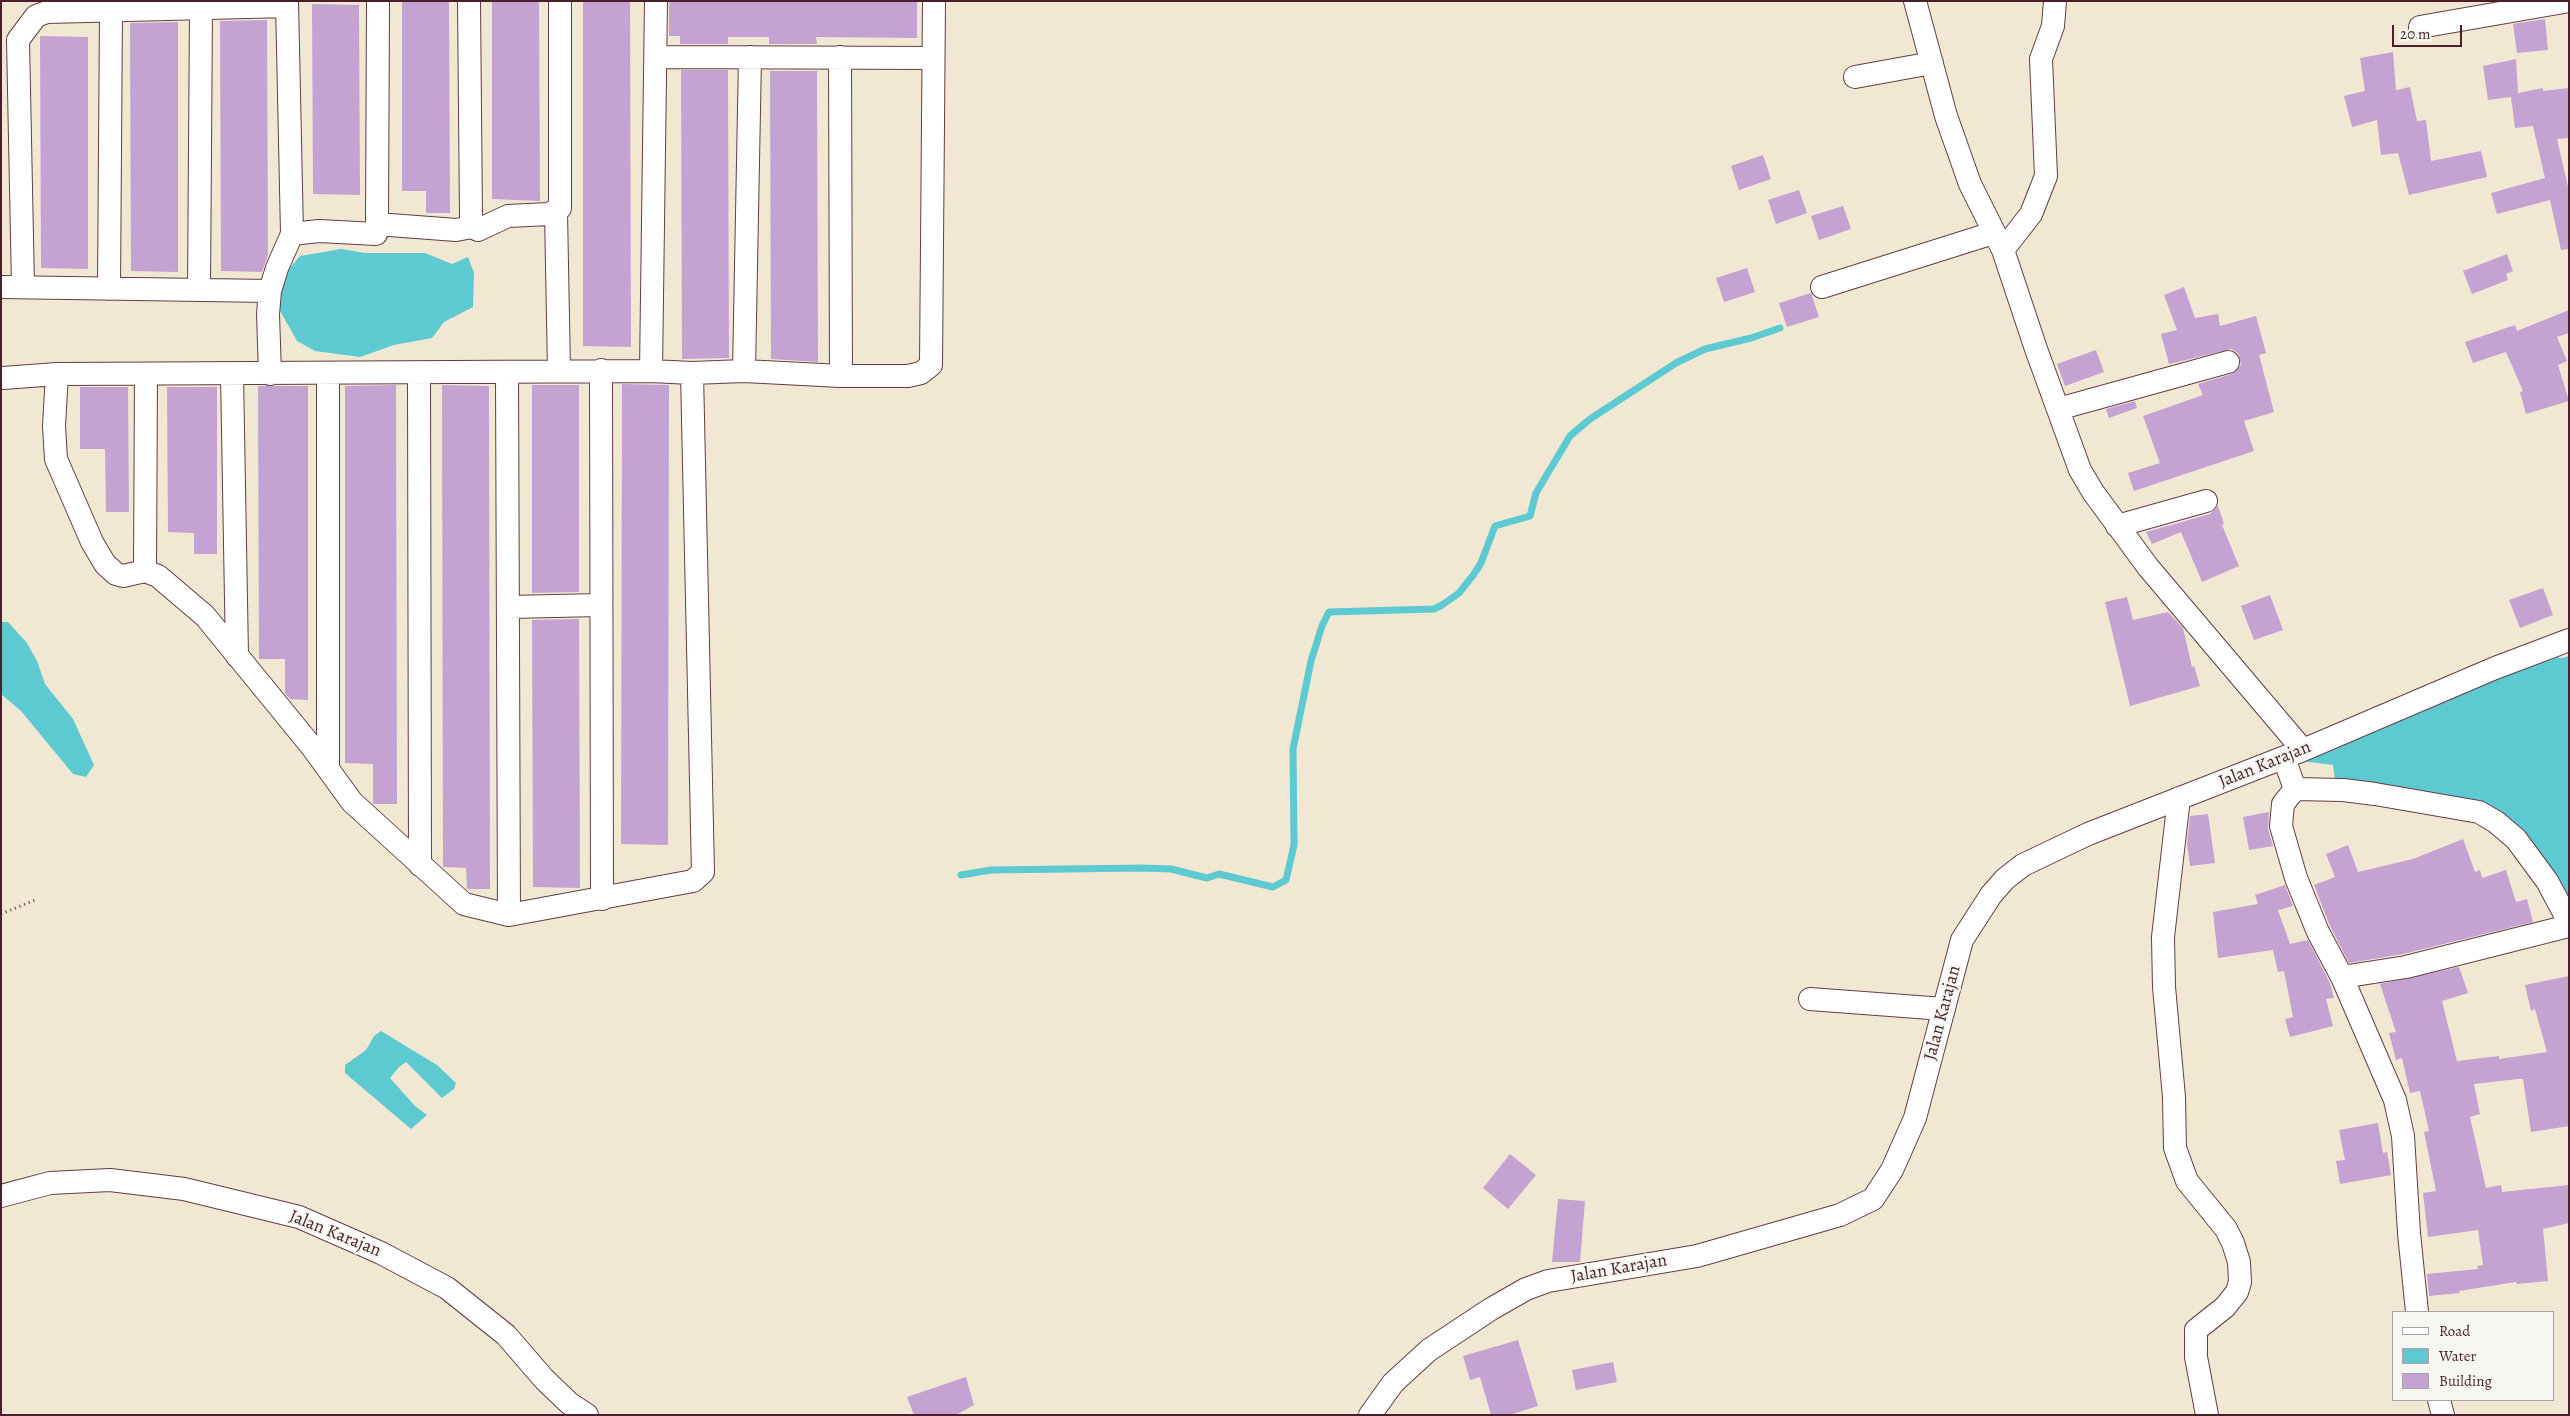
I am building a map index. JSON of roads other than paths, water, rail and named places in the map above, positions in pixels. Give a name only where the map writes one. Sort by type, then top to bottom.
[{"type":"street","points":[[292,234],[319,231],[376,234],[378,1]]},
{"type":"street","points":[[469,1],[472,227]]},
{"type":"street","points":[[377,224],[456,230],[472,227],[480,230],[508,216],[556,212],[560,208],[560,1]]},
{"type":"street","points":[[651,371],[657,57],[656,1]]},
{"type":"street","points":[[3,378],[57,374],[507,373],[601,370],[692,373],[744,371],[841,376],[908,376],[921,373],[931,365],[934,1]]},
{"type":"street","points":[[1915,1],[1946,116],[1970,184],[1998,242],[2080,470],[2117,526],[2293,754],[2295,789],[2283,804],[2282,826],[2296,878],[2318,932],[2342,978],[2395,1100],[2403,1136],[2417,1311]]},
{"type":"street","points":[[1822,287],[1998,242],[2031,214],[2046,176],[2041,59],[2053,26],[2055,1]]},
{"type":"street","points":[[2420,27],[2569,1]]},
{"type":"street","points":[[270,291],[12,287],[18,40],[36,16],[47,12],[287,4],[292,234],[277,268],[270,291],[268,314],[270,374]]},
{"type":"street","points":[[199,290],[201,8]]},
{"type":"street","points":[[109,289],[111,10]]},
{"type":"street","points":[[657,57],[934,58]]},
{"type":"street","points":[[744,371],[750,57]]},
{"type":"street","points":[[840,57],[841,376]]},
{"type":"street","points":[[1855,77],[1932,63]]},
{"type":"street","points":[[556,212],[559,371]]},
{"type":"street","points":[[2058,410],[2228,362]]},
{"type":"street","points":[[601,370],[602,899]]},
{"type":"street","points":[[419,373],[420,865]]},
{"type":"street","points":[[507,373],[509,915]]},
{"type":"street","points":[[57,374],[54,426],[56,459],[92,542],[105,564],[116,574],[123,576],[145,571],[158,576],[206,616],[352,802],[464,904],[509,915],[693,882],[703,872],[692,373]]},
{"type":"street","points":[[145,571],[146,374]]},
{"type":"street","points":[[232,374],[237,656]]},
{"type":"street","points":[[328,374],[328,769]]},
{"type":"street","points":[[2117,526],[2206,501]]},
{"type":"street","points":[[509,607],[600,605]]},
{"type":"street","name":"Jalan Karajan","points":[[1370,1415],[1393,1383],[1423,1355],[1491,1309],[1526,1289],[1548,1281],[1697,1256],[1840,1215],[1873,1199],[1892,1170],[1915,1118],[1962,940],[1975,917],[2005,879],[2023,865],[2088,834],[2293,754],[2495,668],[2569,640]]},
{"type":"street","points":[[2295,789],[2343,790],[2479,812],[2496,822],[2516,839],[2547,881],[2569,922]]},
{"type":"street","points":[[2179,798],[2163,937],[2164,987],[2174,1097],[2175,1148],[2186,1180],[2226,1229],[2233,1242],[2239,1262],[2240,1282],[2237,1292],[2225,1307],[2196,1330],[2196,1357],[2207,1415]]},
{"type":"street","points":[[2342,978],[2406,967],[2569,926]]},
{"type":"street","points":[[1810,999],[1944,1009]]},
{"type":"street","name":"Jalan Karajan","points":[[1,1196],[50,1183],[110,1180],[184,1189],[299,1217],[382,1252],[447,1288],[506,1335],[544,1379],[568,1403],[587,1415]]},
{"type":"street","points":[[2439,1401],[2443,1415]]},
{"type":"water","points":[[341,249],[365,253],[425,253],[452,264],[468,257],[474,273],[473,307],[444,322],[432,338],[394,345],[360,357],[315,351],[297,341],[279,309],[282,277],[300,256]]},
{"type":"water","points":[[1,622],[8,622],[27,643],[37,661],[45,684],[73,719],[94,765],[86,777],[73,774],[21,711],[1,694]]},
{"type":"water","points":[[2548,656],[2562,658],[2569,656],[2569,909],[2508,826],[2335,779],[2333,765],[2301,761],[2336,748]]},
{"type":"water","points":[[381,1031],[437,1065],[456,1083],[454,1089],[442,1098],[406,1062],[399,1067],[390,1078],[415,1106],[427,1115],[411,1129],[345,1073],[345,1065],[366,1050],[374,1036]]},
{"type":"waterway","points":[[961,875],[991,870],[1142,868],[1171,869],[1207,878],[1219,874],[1273,887],[1286,880],[1294,845],[1293,749],[1311,661],[1322,626],[1329,612],[1434,609],[1442,605],[1459,593],[1474,574],[1481,563],[1495,526],[1530,516],[1536,493],[1570,436],[1590,419],[1676,363],[1705,349],[1751,338],[1780,328]]}]
